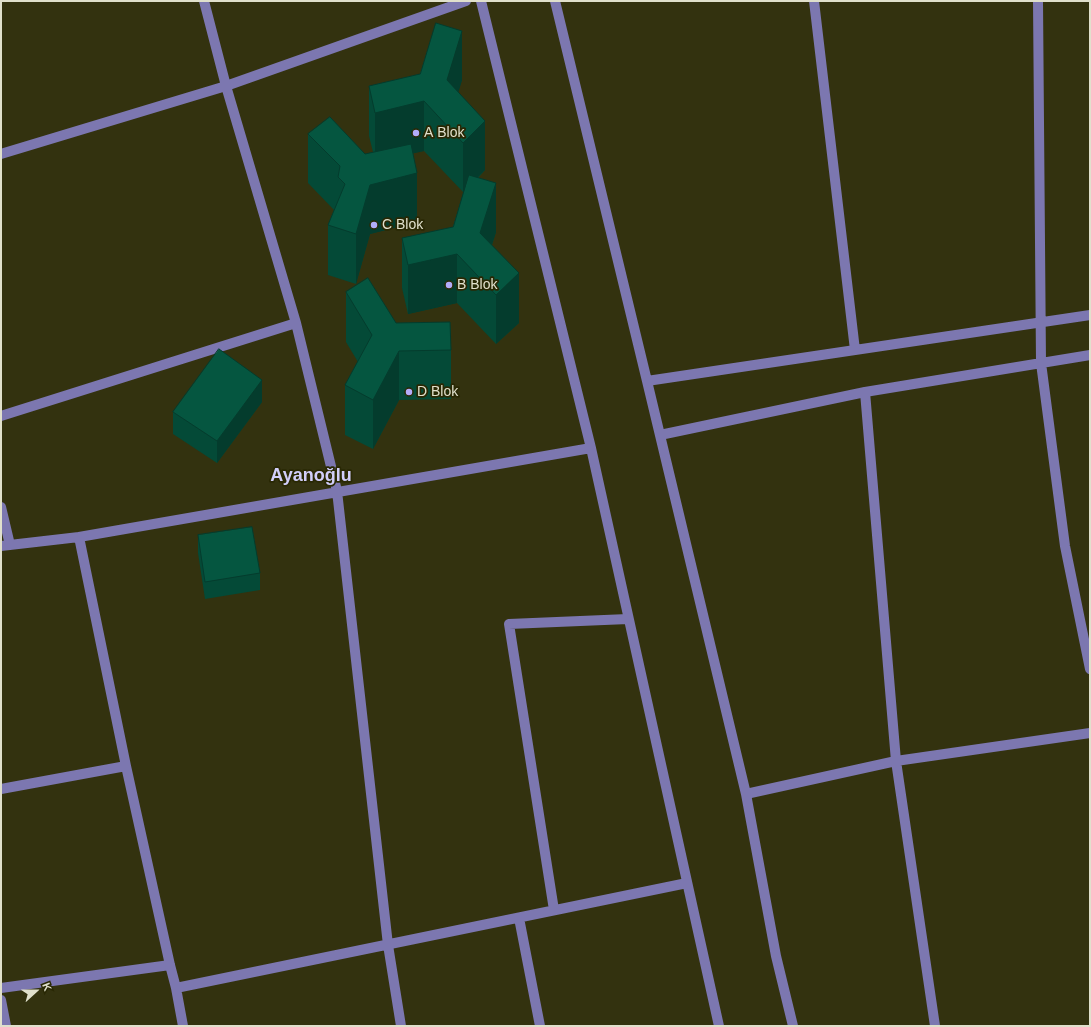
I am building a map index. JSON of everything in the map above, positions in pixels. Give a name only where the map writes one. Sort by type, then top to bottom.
[{"type":"street","points":[[204,1],[226,86],[296,323],[337,491],[388,945],[401,1026]]},
{"type":"street","points":[[1,154],[226,86],[466,1]]},
{"type":"street","points":[[481,1],[591,448],[719,1026]]},
{"type":"street","points":[[555,1],[746,794],[776,956],[792,1026]]},
{"type":"street","points":[[814,1],[855,350]]},
{"type":"street","points":[[1038,1],[1041,363],[1066,546],[1090,669]]},
{"type":"street","points":[[647,381],[1090,315]]},
{"type":"street","points":[[1,416],[296,323]]},
{"type":"street","points":[[660,435],[865,392],[1090,355]]},
{"type":"street","points":[[865,392],[896,761],[935,1026]]},
{"type":"street","points":[[1,507],[6,545],[79,537],[591,448]]},
{"type":"street","points":[[79,537],[126,766],[176,988],[183,1026]]},
{"type":"street","points":[[554,910],[509,624],[628,619]]},
{"type":"street","points":[[746,794],[896,761],[1090,733]]},
{"type":"street","points":[[1,788],[126,766]]},
{"type":"street","points":[[176,988],[687,883]]},
{"type":"street","points":[[519,918],[540,1026]]},
{"type":"street","points":[[1,988],[170,965]]},
{"type":"street","points":[[1,1000],[6,1026]]},
{"type":"building","points":[[436,23],[462,31],[447,80],[485,121],[463,143],[424,101],[375,113],[369,86],[420,74]]},
{"type":"building","points":[[330,117],[365,154],[411,144],[417,173],[370,185],[356,234],[328,225],[345,184],[338,177],[340,166],[308,134]]},
{"type":"building","points":[[469,175],[496,183],[480,233],[519,273],[496,295],[457,254],[408,265],[402,238],[453,227]]},
{"type":"building","points":[[368,278],[396,323],[450,322],[451,350],[399,351],[373,400],[345,385],[372,335],[346,292]]},
{"type":"building","points":[[219,349],[262,380],[217,441],[173,412]]},
{"type":"building","points":[[252,527],[260,573],[205,582],[198,535]]},
{"type":"place","name":"A Blok","points":[[416,133]]},
{"type":"place","name":"C Blok","points":[[374,225]]},
{"type":"place","name":"B Blok","points":[[449,285]]},
{"type":"place","name":"D Blok","points":[[409,392]]},
{"type":"district","name":"Ayanoğlu","points":[[311,476]]}]
